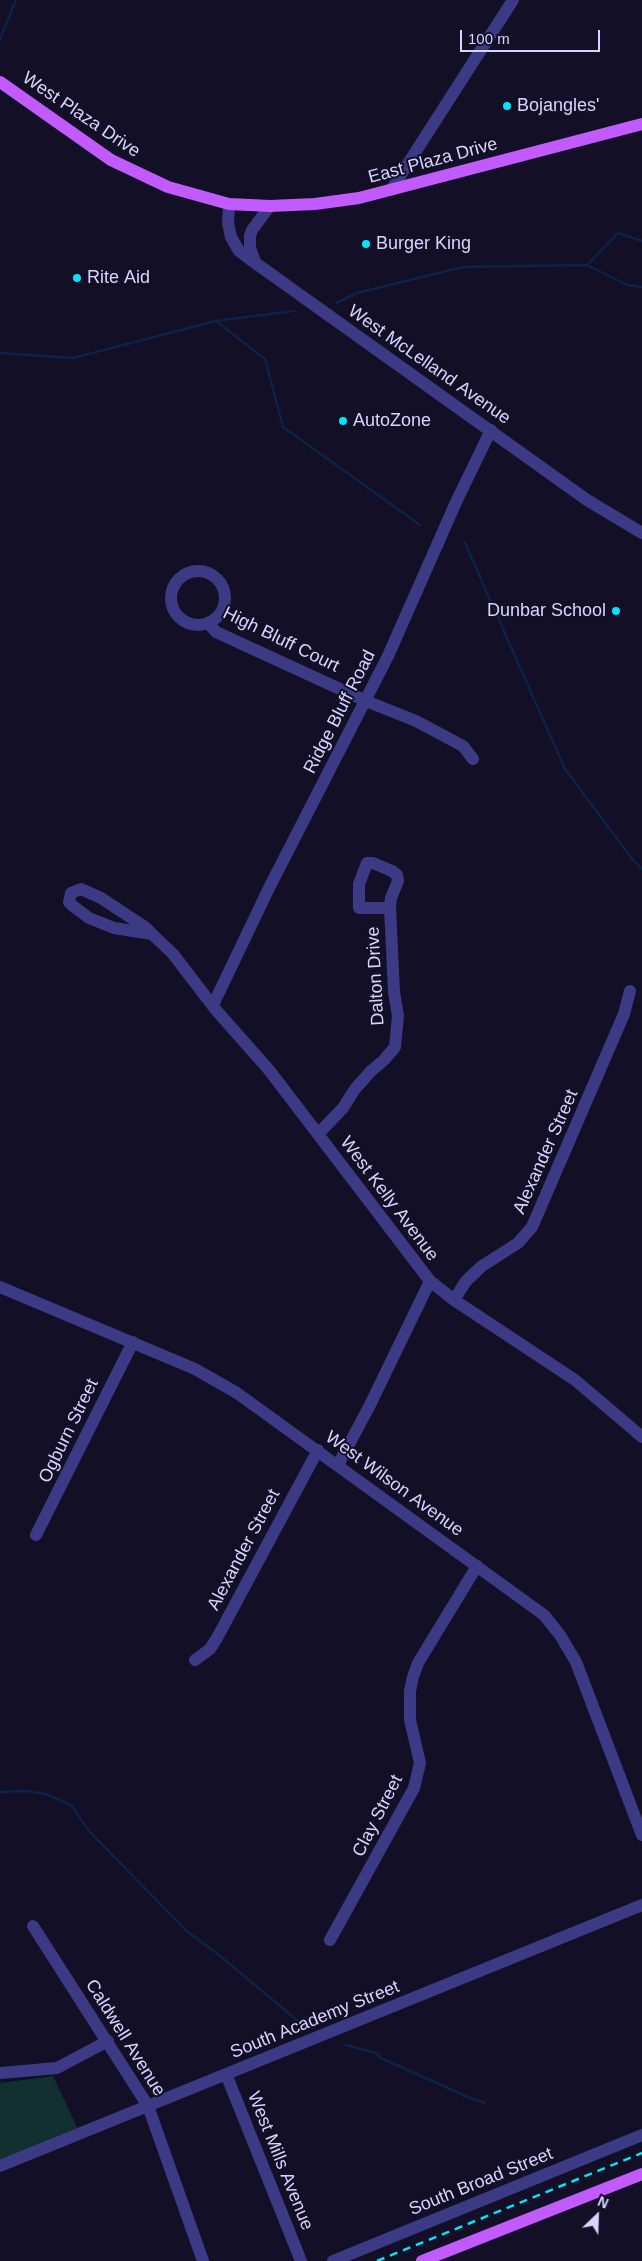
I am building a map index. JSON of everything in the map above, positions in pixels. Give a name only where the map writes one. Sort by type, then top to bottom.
[{"type":"main road","name":"West Plaza Drive","points":[[0,82],[111,160],[168,187],[229,204]]},
{"type":"main road","name":"East Plaza Drive","points":[[229,204],[270,206],[324,203],[359,198],[642,124]]},
{"type":"main road","points":[[422,2261],[642,2174]]},
{"type":"street","points":[[391,190],[513,0]]},
{"type":"street","name":"West McLelland Avenue","points":[[229,204],[229,229],[238,251],[587,500],[642,533]]},
{"type":"street","points":[[256,264],[250,248],[250,236],[270,206]]},
{"type":"street","name":"Ridge Bluff Road","points":[[213,1005],[269,888],[366,701],[457,500],[491,430]]},
{"type":"street","name":"High Bluff Court","points":[[198,571],[208,574],[217,580],[223,588],[225,599],[223,609],[217,618],[208,623],[198,625],[188,623],[179,617],[173,608],[171,598],[173,588],[179,579],[188,573],[198,571]]},
{"type":"street","name":"High Bluff Court","points":[[208,623],[216,632],[366,701],[416,721],[463,746],[473,759]]},
{"type":"street","name":"West Kelly Avenue","points":[[152,934],[114,928],[89,918],[79,912],[70,902],[71,893],[81,889],[92,894],[152,934],[173,954],[213,1005],[269,1070],[430,1282],[575,1380],[642,1437]]},
{"type":"street","name":"Dalton Drive","points":[[318,1134],[343,1108],[355,1089],[384,1060],[394,1047],[398,1016],[394,992],[390,908]]},
{"type":"street","name":"Alexander Street","points":[[454,1300],[466,1281],[482,1266],[518,1243],[532,1227],[624,1014],[630,991]]},
{"type":"street","points":[[338,1465],[370,1405],[430,1282]]},
{"type":"street","name":"West Wilson Avenue","points":[[0,1287],[132,1342],[194,1370],[237,1393],[544,1615],[576,1662],[642,1835]]},
{"type":"street","name":"Ogburn Street","points":[[36,1535],[132,1342]]},
{"type":"street","name":"Alexander Street","points":[[195,1660],[210,1649],[218,1638],[318,1450]]},
{"type":"street","name":"Clay Street","points":[[330,1940],[414,1788],[420,1762],[410,1720],[410,1691],[413,1677],[418,1663],[477,1566]]},
{"type":"street","name":"South Academy Street","points":[[0,2166],[642,1905]]},
{"type":"street","name":"Caldwell Avenue","points":[[33,1926],[148,2106],[203,2261]]},
{"type":"street","points":[[0,2073],[57,2068],[108,2041]]},
{"type":"street","name":"West Mills Avenue","points":[[226,2074],[301,2261]]},
{"type":"street","name":"South Broad Street","points":[[333,2261],[642,2135]]},
{"type":"green space","points":[[53,2076],[78,2129],[0,2160],[0,2083]]},
{"type":"waterway","points":[[0,39],[16,0]]},
{"type":"waterway","points":[[587,265],[618,233],[642,241]]},
{"type":"waterway","points":[[336,303],[357,293],[463,267],[587,265],[627,285],[642,287]]},
{"type":"waterway","points":[[0,353],[73,358],[216,321],[294,311]]},
{"type":"waterway","points":[[216,321],[265,359],[283,427],[420,525]]},
{"type":"waterway","points":[[465,543],[565,769],[633,860],[642,869]]},
{"type":"waterway","points":[[0,1792],[27,1791],[46,1794],[71,1805],[89,1831],[188,1932],[219,1955],[298,2021]]},
{"type":"waterway","points":[[346,2045],[376,2053],[381,2058],[485,2103]]},
{"type":"railway","points":[[377,2261],[642,2153]]},
{"type":"place","name":"Bojangles'","points":[[507,106]]},
{"type":"place","name":"Burger King","points":[[366,244]]},
{"type":"place","name":"Rite Aid","points":[[77,278]]},
{"type":"place","name":"AutoZone","points":[[343,421]]},
{"type":"place","name":"Dunbar School","points":[[616,611]]}]
